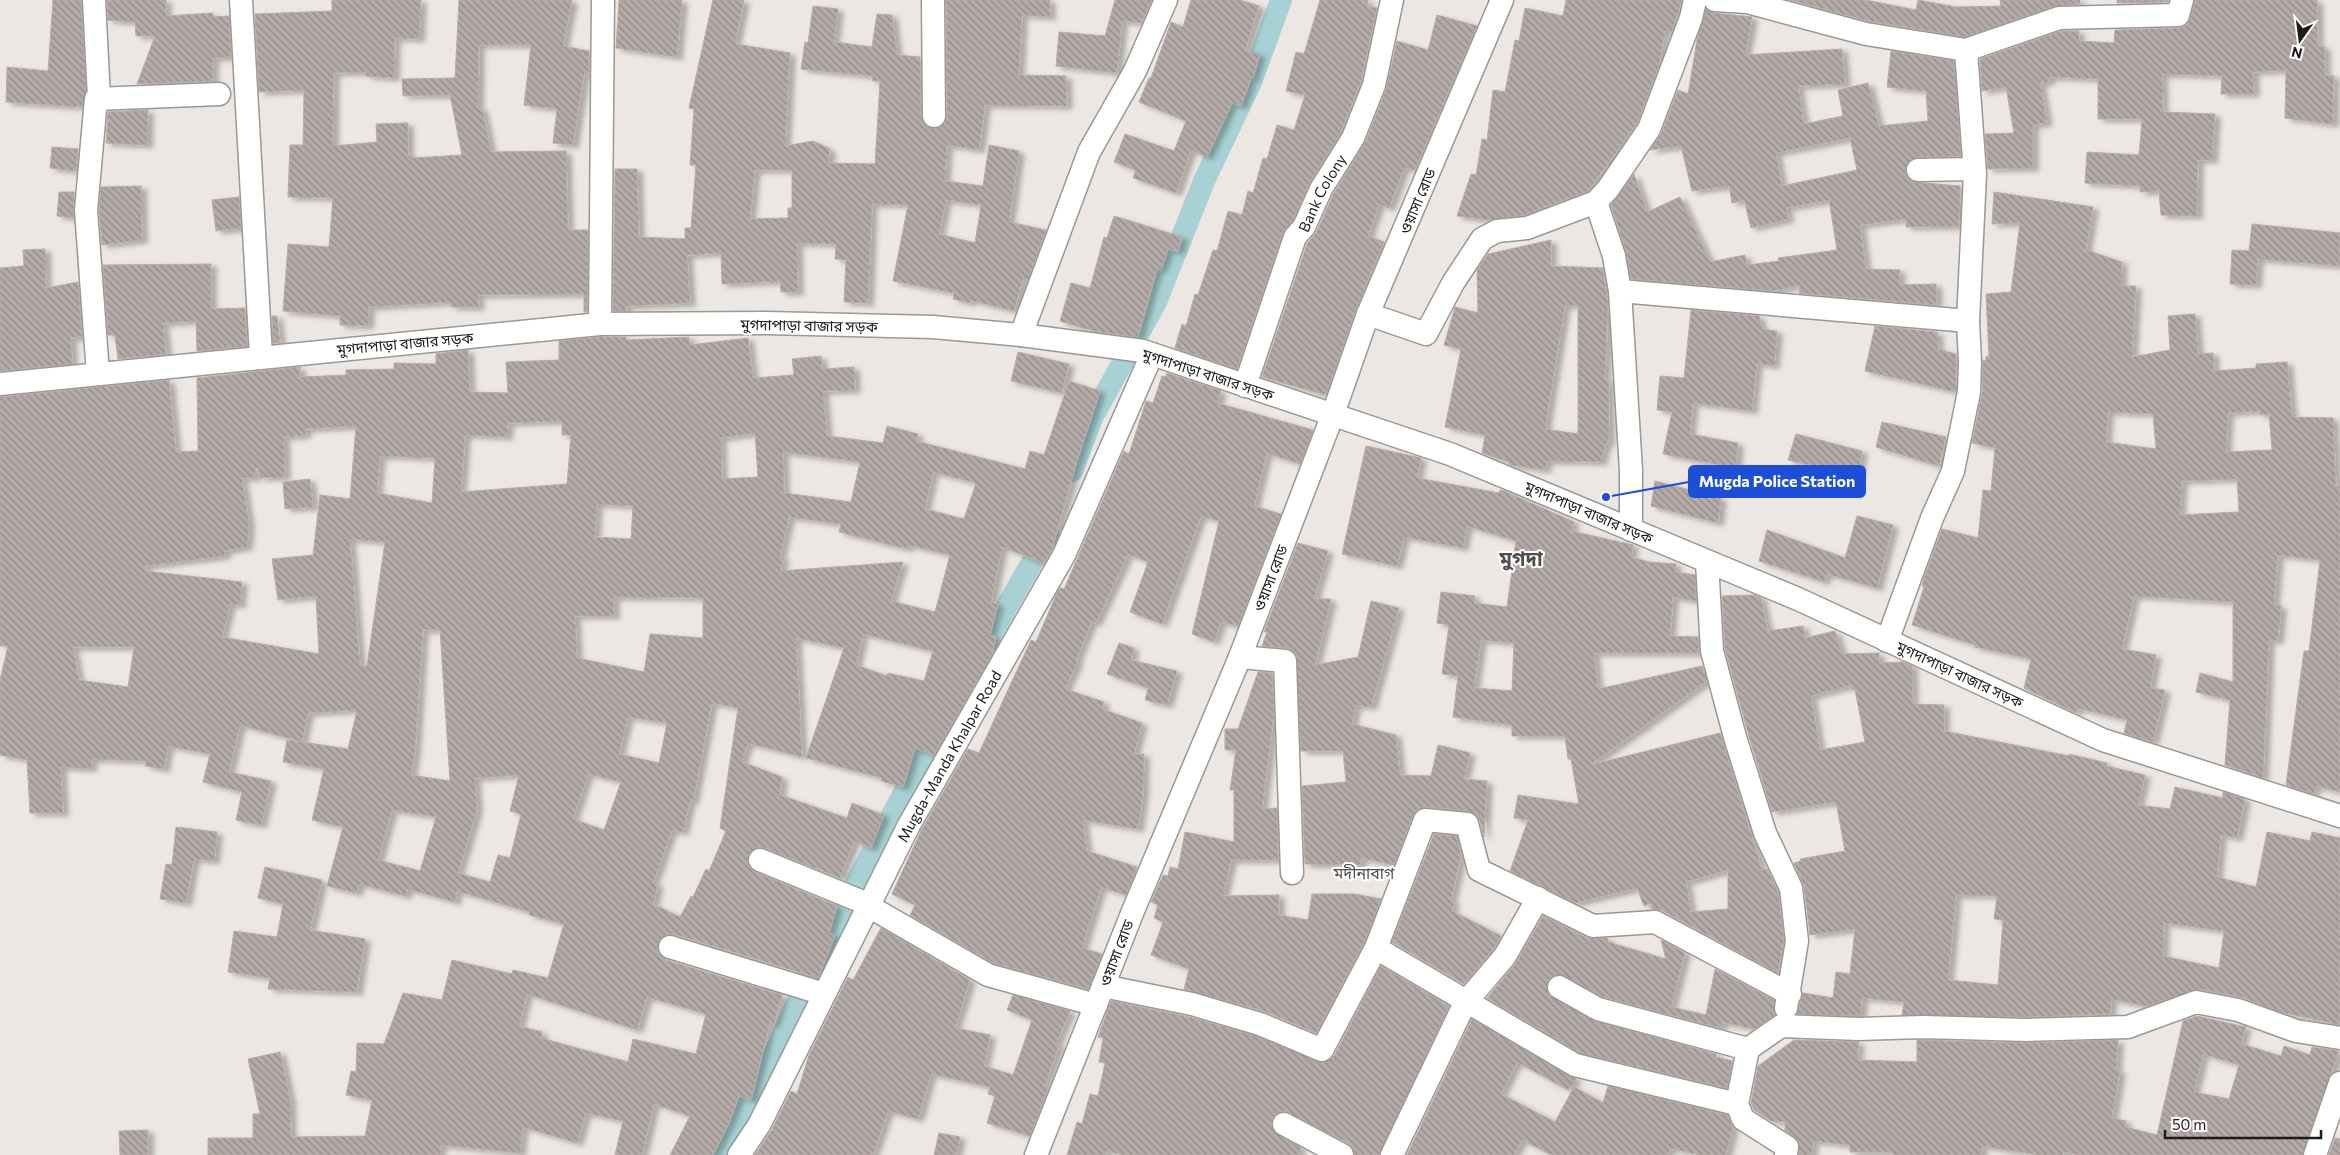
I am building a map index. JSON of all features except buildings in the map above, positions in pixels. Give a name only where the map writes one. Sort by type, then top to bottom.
[{"type":"street","points":[[94,0],[100,98]]},
{"type":"street","points":[[241,0],[262,356]]},
{"type":"street","points":[[600,324],[603,0]]},
{"type":"street","points":[[933,0],[934,116]]},
{"type":"street","points":[[1021,335],[1089,152],[1136,71],[1166,0]]},
{"type":"street","name":"Bank Colony","points":[[1246,386],[1295,237],[1304,227],[1322,190],[1353,138],[1374,86],[1392,0]]},
{"type":"street","name":"ওয়াসা রোড","points":[[1036,1155],[1133,911],[1240,657],[1333,414],[1368,314],[1502,0]]},
{"type":"street","points":[[1368,314],[1426,334],[1453,283],[1482,239],[1497,231],[1527,228],[1596,202],[1649,129],[1691,18],[1695,0]]},
{"type":"street","points":[[1715,0],[1747,2],[1866,34],[1966,50],[2059,18],[2178,15],[2182,0]]},
{"type":"street","points":[[1887,641],[1932,518],[1953,471],[1969,392],[1968,321],[1974,169],[1966,50]]},
{"type":"street","points":[[98,374],[86,210],[96,99],[219,94]]},
{"type":"street","points":[[1918,170],[1974,169]]},
{"type":"street","points":[[1596,202],[1614,256],[1620,291],[1631,471],[1632,530]]},
{"type":"street","points":[[1620,291],[1968,321]]},
{"type":"street","name":"মুগদাপাড়া বাজার সড়ক","points":[[0,384],[262,356],[600,324],[767,323],[933,327],[1021,335],[1148,353],[1450,454],[1798,599],[2103,740],[2340,816]]},
{"type":"street","name":"Mugda-Manda Khalpar Road","points":[[740,1155],[759,1125],[812,990],[856,900],[909,825],[1064,555],[1148,353]]},
{"type":"street","points":[[1707,562],[1712,651],[1735,737],[1765,833],[1791,888],[1797,941],[1790,994],[1781,1026]]},
{"type":"street","points":[[1240,657],[1285,661],[1292,873]]},
{"type":"street","points":[[760,860],[856,900],[988,975],[1100,996],[1192,1004],[1260,1024],[1322,1050],[1376,948],[1426,820],[1467,824],[1479,870],[1593,926],[1655,922],[1790,994]]},
{"type":"street","points":[[1392,1155],[1465,1003],[1505,956],[1538,898]]},
{"type":"street","points":[[670,947],[812,990]]},
{"type":"street","points":[[1376,948],[1465,1003],[1575,1065],[1737,1104]]},
{"type":"street","points":[[1559,987],[1598,1010],[1748,1049]]},
{"type":"street","points":[[1786,1155],[1787,1148],[1743,1119],[1737,1104],[1748,1049],[1781,1026],[1858,1029],[1923,1027],[2027,1030],[2128,1027],[2196,1002],[2238,1010],[2296,1031],[2340,1038]]},
{"type":"street","points":[[2315,1155],[2340,1082]]},
{"type":"street","points":[[1284,1124],[1342,1155]]},
{"type":"waterway","points":[[1072,471],[1092,418],[1156,302],[1204,181],[1251,82],[1281,0]]},
{"type":"waterway","points":[[975,662],[1048,534]]},
{"type":"waterway","points":[[718,1155],[773,1057],[821,949],[940,725]]},
{"type":"place","name":"Mugda Police Station","points":[[1606,497]]},
{"type":"district","name":"মুগদা","points":[[1521,558]]},
{"type":"district","name":"মদীনাবাগ","points":[[1364,872]]}]
